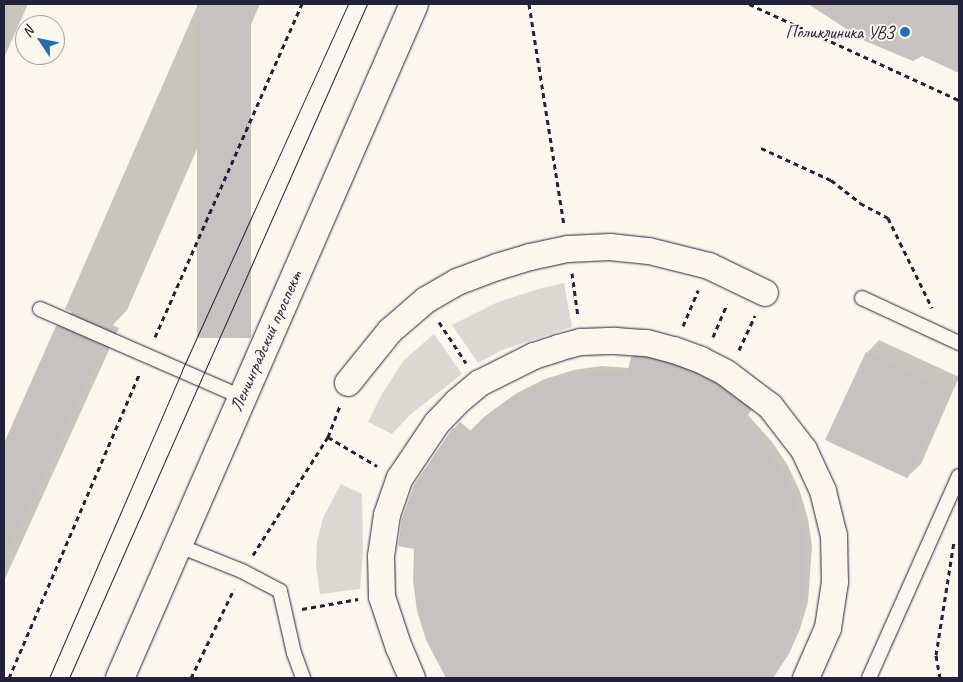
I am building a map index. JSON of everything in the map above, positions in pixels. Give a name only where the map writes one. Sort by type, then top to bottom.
[{"type":"main road","name":"Ленинградский проспект","points":[[120,678],[414,4]]},
{"type":"street","points":[[348,383],[390,331],[426,300],[457,282],[497,267],[568,249],[610,247],[680,257],[709,266],[765,293]]},
{"type":"street","points":[[412,678],[399,648],[382,597],[381,556],[387,515],[400,478],[438,423],[457,402],[480,383],[534,356],[558,348],[581,342],[615,341],[647,343],[674,350],[701,360],[726,373],[770,406],[804,450],[823,491],[832,527],[836,582],[828,628],[806,678]]},
{"type":"lane","points":[[862,298],[959,343]]},
{"type":"lane","points":[[40,309],[241,397]]},
{"type":"lane","points":[[869,678],[959,476]]},
{"type":"lane","points":[[177,544],[242,571],[280,591],[294,654],[302,678]]},
{"type":"path","points":[[529,4],[568,249]]},
{"type":"path","points":[[749,4],[959,100]]},
{"type":"path","points":[[761,148],[831,180],[860,203],[888,218],[931,306],[941,334]]},
{"type":"path","points":[[574,282],[579,326]]},
{"type":"path","points":[[684,323],[698,290]]},
{"type":"path","points":[[713,337],[727,303]]},
{"type":"path","points":[[739,351],[754,318]]},
{"type":"path","points":[[443,329],[469,368]]},
{"type":"path","points":[[191,678],[242,571],[328,437],[348,383]]},
{"type":"path","points":[[328,437],[372,463]]},
{"type":"path","points":[[940,678],[936,655],[954,538]]},
{"type":"path","points":[[317,606],[360,599]]},
{"type":"shaded area","points":[[564,283],[572,327],[502,350],[478,363],[452,325],[498,302]]},
{"type":"shaded area","points":[[434,334],[462,374],[411,414],[392,434],[368,422],[382,394],[404,360]]},
{"type":"shaded area","points":[[341,484],[362,494],[363,553],[360,589],[320,594],[316,565],[317,542],[323,518]]},
{"type":"building","points":[[197,4],[251,4],[251,338],[197,338]]},
{"type":"building","name":"Поликлиника УВЗ","points":[[808,4],[959,4],[959,73],[922,56],[913,61],[865,41]]},
{"type":"building","points":[[56,326],[102,346],[4,561],[4,443]]},
{"type":"building","points":[[866,352],[948,390],[907,478],[825,440]]},
{"type":"building","points":[[631,357],[670,364],[695,374],[718,386],[750,410],[742,422],[766,449],[782,473],[794,498],[802,526],[806,553],[802,609],[794,636],[783,662],[772,678],[446,678],[426,640],[417,611],[413,580],[414,549],[398,546],[402,519],[414,485],[453,428],[464,437],[484,417],[509,399],[537,386],[566,376],[594,372],[627,374]]},
{"type":"tram line","points":[[49,678],[182,370],[348,4]]},
{"type":"tram line","points":[[69,678],[367,4]]},
{"type":"place","name":"Поликлиника УВЗ","points":[[905,32]]}]
